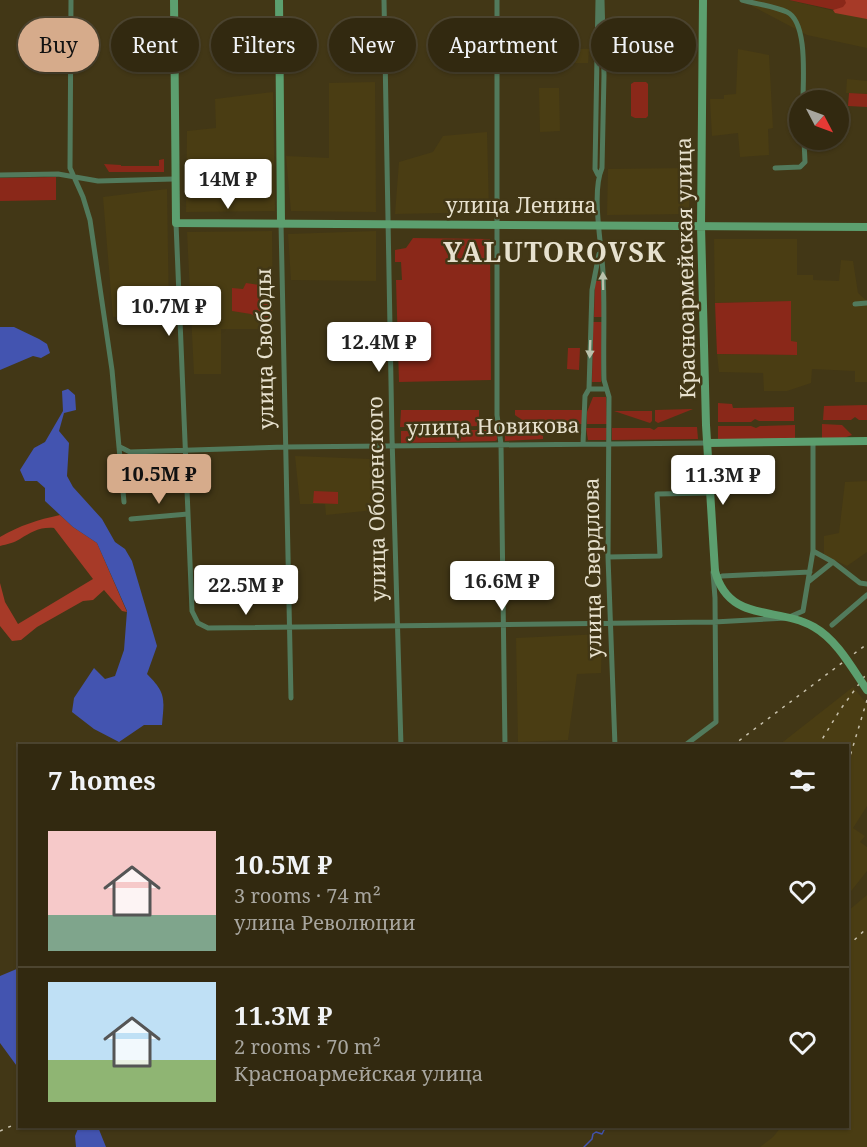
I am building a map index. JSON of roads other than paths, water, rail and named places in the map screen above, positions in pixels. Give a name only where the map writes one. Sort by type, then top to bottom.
[{"type":"main road","points":[[174,0],[176,223]]},
{"type":"main road","name":"улица Свободы","points":[[279,0],[281,223]]},
{"type":"main road","name":"Красноармейская улица","points":[[703,0],[701,226],[709,493],[712,536],[719,574]]},
{"type":"main road","name":"улица Ленина","points":[[176,223],[867,227]]},
{"type":"main road","name":"улица Новикова","points":[[708,443],[867,441]]},
{"type":"main road","points":[[719,574],[721,586],[726,593],[747,609],[795,619],[826,635],[867,690]]},
{"type":"street","points":[[70,0],[70,168],[90,220],[112,370],[124,502]]},
{"type":"street","name":"улица Оболенского","points":[[384,0],[396,625],[401,744]]},
{"type":"street","points":[[497,0],[497,415],[501,444],[505,744]]},
{"type":"street","name":"улица Свердлова","points":[[597,18],[598,0]]},
{"type":"street","name":"улица Свердлова","points":[[603,0],[603,18]]},
{"type":"street","points":[[742,0],[788,13],[798,22],[801,36],[803,90]]},
{"type":"street","name":"улица Свердлова","points":[[596,72],[602,168],[598,176],[600,250],[603,271],[604,380],[609,397],[608,557],[615,744]]},
{"type":"street","name":"улица Свердлова","points":[[599,134],[604,72]]},
{"type":"street","points":[[596,90],[603,90]]},
{"type":"street","points":[[776,168],[800,167],[805,162],[804,150]]},
{"type":"street","points":[[0,175],[58,174],[98,181],[174,179]]},
{"type":"street","points":[[176,223],[192,611],[198,623],[208,628],[610,623],[787,618],[803,610],[810,572],[813,551],[813,442]]},
{"type":"street","name":"улица Свободы","points":[[281,223],[291,698]]},
{"type":"street","name":"улица Свердлова","points":[[583,444],[585,396],[589,389],[592,290],[600,250]]},
{"type":"street","points":[[855,304],[867,303]]},
{"type":"street","points":[[591,319],[603,320]]},
{"type":"street","points":[[589,389],[606,389]]},
{"type":"street","name":"улица Новикова","points":[[120,447],[130,452],[285,447],[708,443]]},
{"type":"street","points":[[608,557],[660,556],[657,494],[709,493]]},
{"type":"street","points":[[132,519],[188,514]]},
{"type":"street","name":"Красноармейская улица","points":[[687,744],[717,722],[712,536]]},
{"type":"street","points":[[813,551],[833,562],[860,583],[867,584]]},
{"type":"street","points":[[808,582],[833,562]]},
{"type":"street","points":[[719,574],[810,572]]},
{"type":"street","points":[[832,625],[867,595]]},
{"type":"water","points":[[0,327],[14,327],[39,339],[47,344],[50,353],[41,358],[33,356],[0,370]]},
{"type":"water","points":[[68,389],[75,395],[76,410],[64,413],[59,431],[69,443],[67,476],[73,487],[102,519],[115,542],[125,549],[132,561],[157,646],[147,674],[163,697],[162,725],[144,725],[119,742],[94,729],[72,712],[74,698],[94,668],[105,679],[115,676],[124,650],[127,611],[97,543],[73,527],[45,501],[45,488],[37,481],[25,481],[20,470],[34,448],[45,442],[63,411],[62,391]]},
{"type":"water","points":[[18,968],[18,1068],[0,1043],[0,976]]},
{"type":"water","points":[[78,1128],[98,1128],[106,1147],[76,1147],[75,1136]]},
{"type":"waterway","points":[[584,1147],[592,1139],[593,1134],[596,1132],[602,1134],[605,1128]]},
{"type":"railway","points":[[735,744],[867,644]]},
{"type":"railway","points":[[819,744],[867,673]]},
{"type":"railway","points":[[849,760],[867,700]]},
{"type":"railway","points":[[849,945],[867,928]]},
{"type":"railway","points":[[0,1131],[18,1123]]},
{"type":"district","name":"YALUTOROVSK","points":[[555,253]]}]
